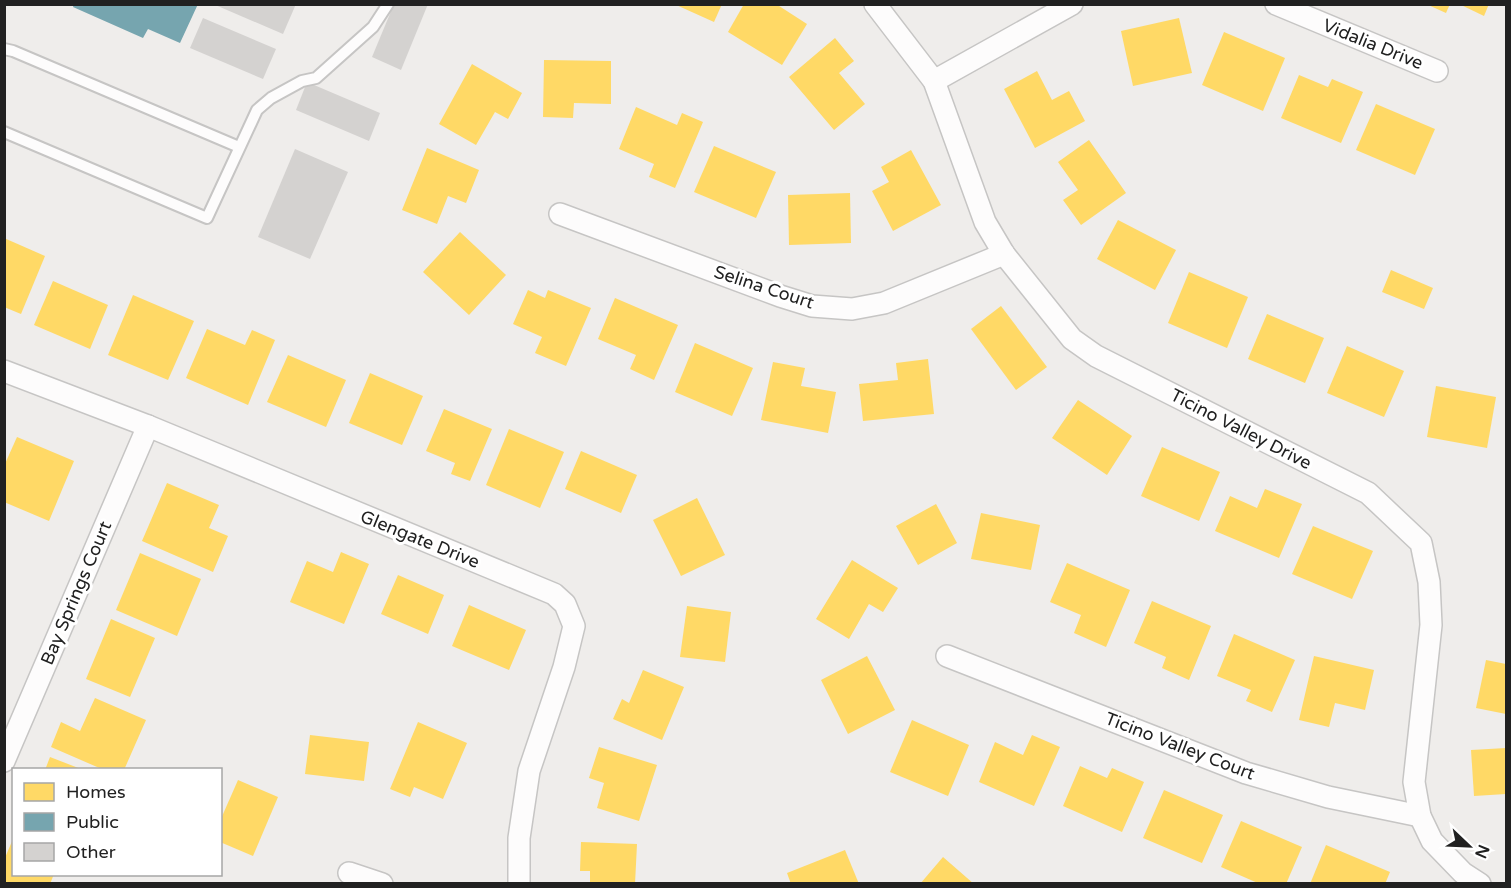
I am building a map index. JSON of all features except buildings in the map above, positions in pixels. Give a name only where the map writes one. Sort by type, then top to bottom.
[{"type":"street","name":"Ticino Valley Drive","points":[[875,4],[934,81],[985,222],[1004,254],[1072,339],[1096,357],[1368,493],[1421,543],[1429,582],[1431,625],[1414,782],[1420,816],[1432,841],[1463,873],[1480,884]]},
{"type":"street","points":[[934,81],[1072,4]]},
{"type":"street","name":"Vidalia Drive","points":[[1275,4],[1437,70]]},
{"type":"street","name":"Selina Court","points":[[560,214],[812,306],[852,309],[884,303],[1004,254]]},
{"type":"street","name":"Glengate Drive","points":[[4,371],[148,426],[555,594],[565,604],[574,626],[564,667],[529,771],[519,838],[519,884]]},
{"type":"street","name":"Bay Springs Court","points":[[4,761],[148,426]]},
{"type":"street","name":"Ticino Valley Court","points":[[947,656],[1246,773],[1328,797],[1420,816]]},
{"type":"street","points":[[348,873],[382,884]]},
{"type":"lane","points":[[4,132],[207,218],[257,110],[271,98],[302,81],[316,78],[373,27],[388,4]]},
{"type":"lane","points":[[4,49],[239,147]]}]
